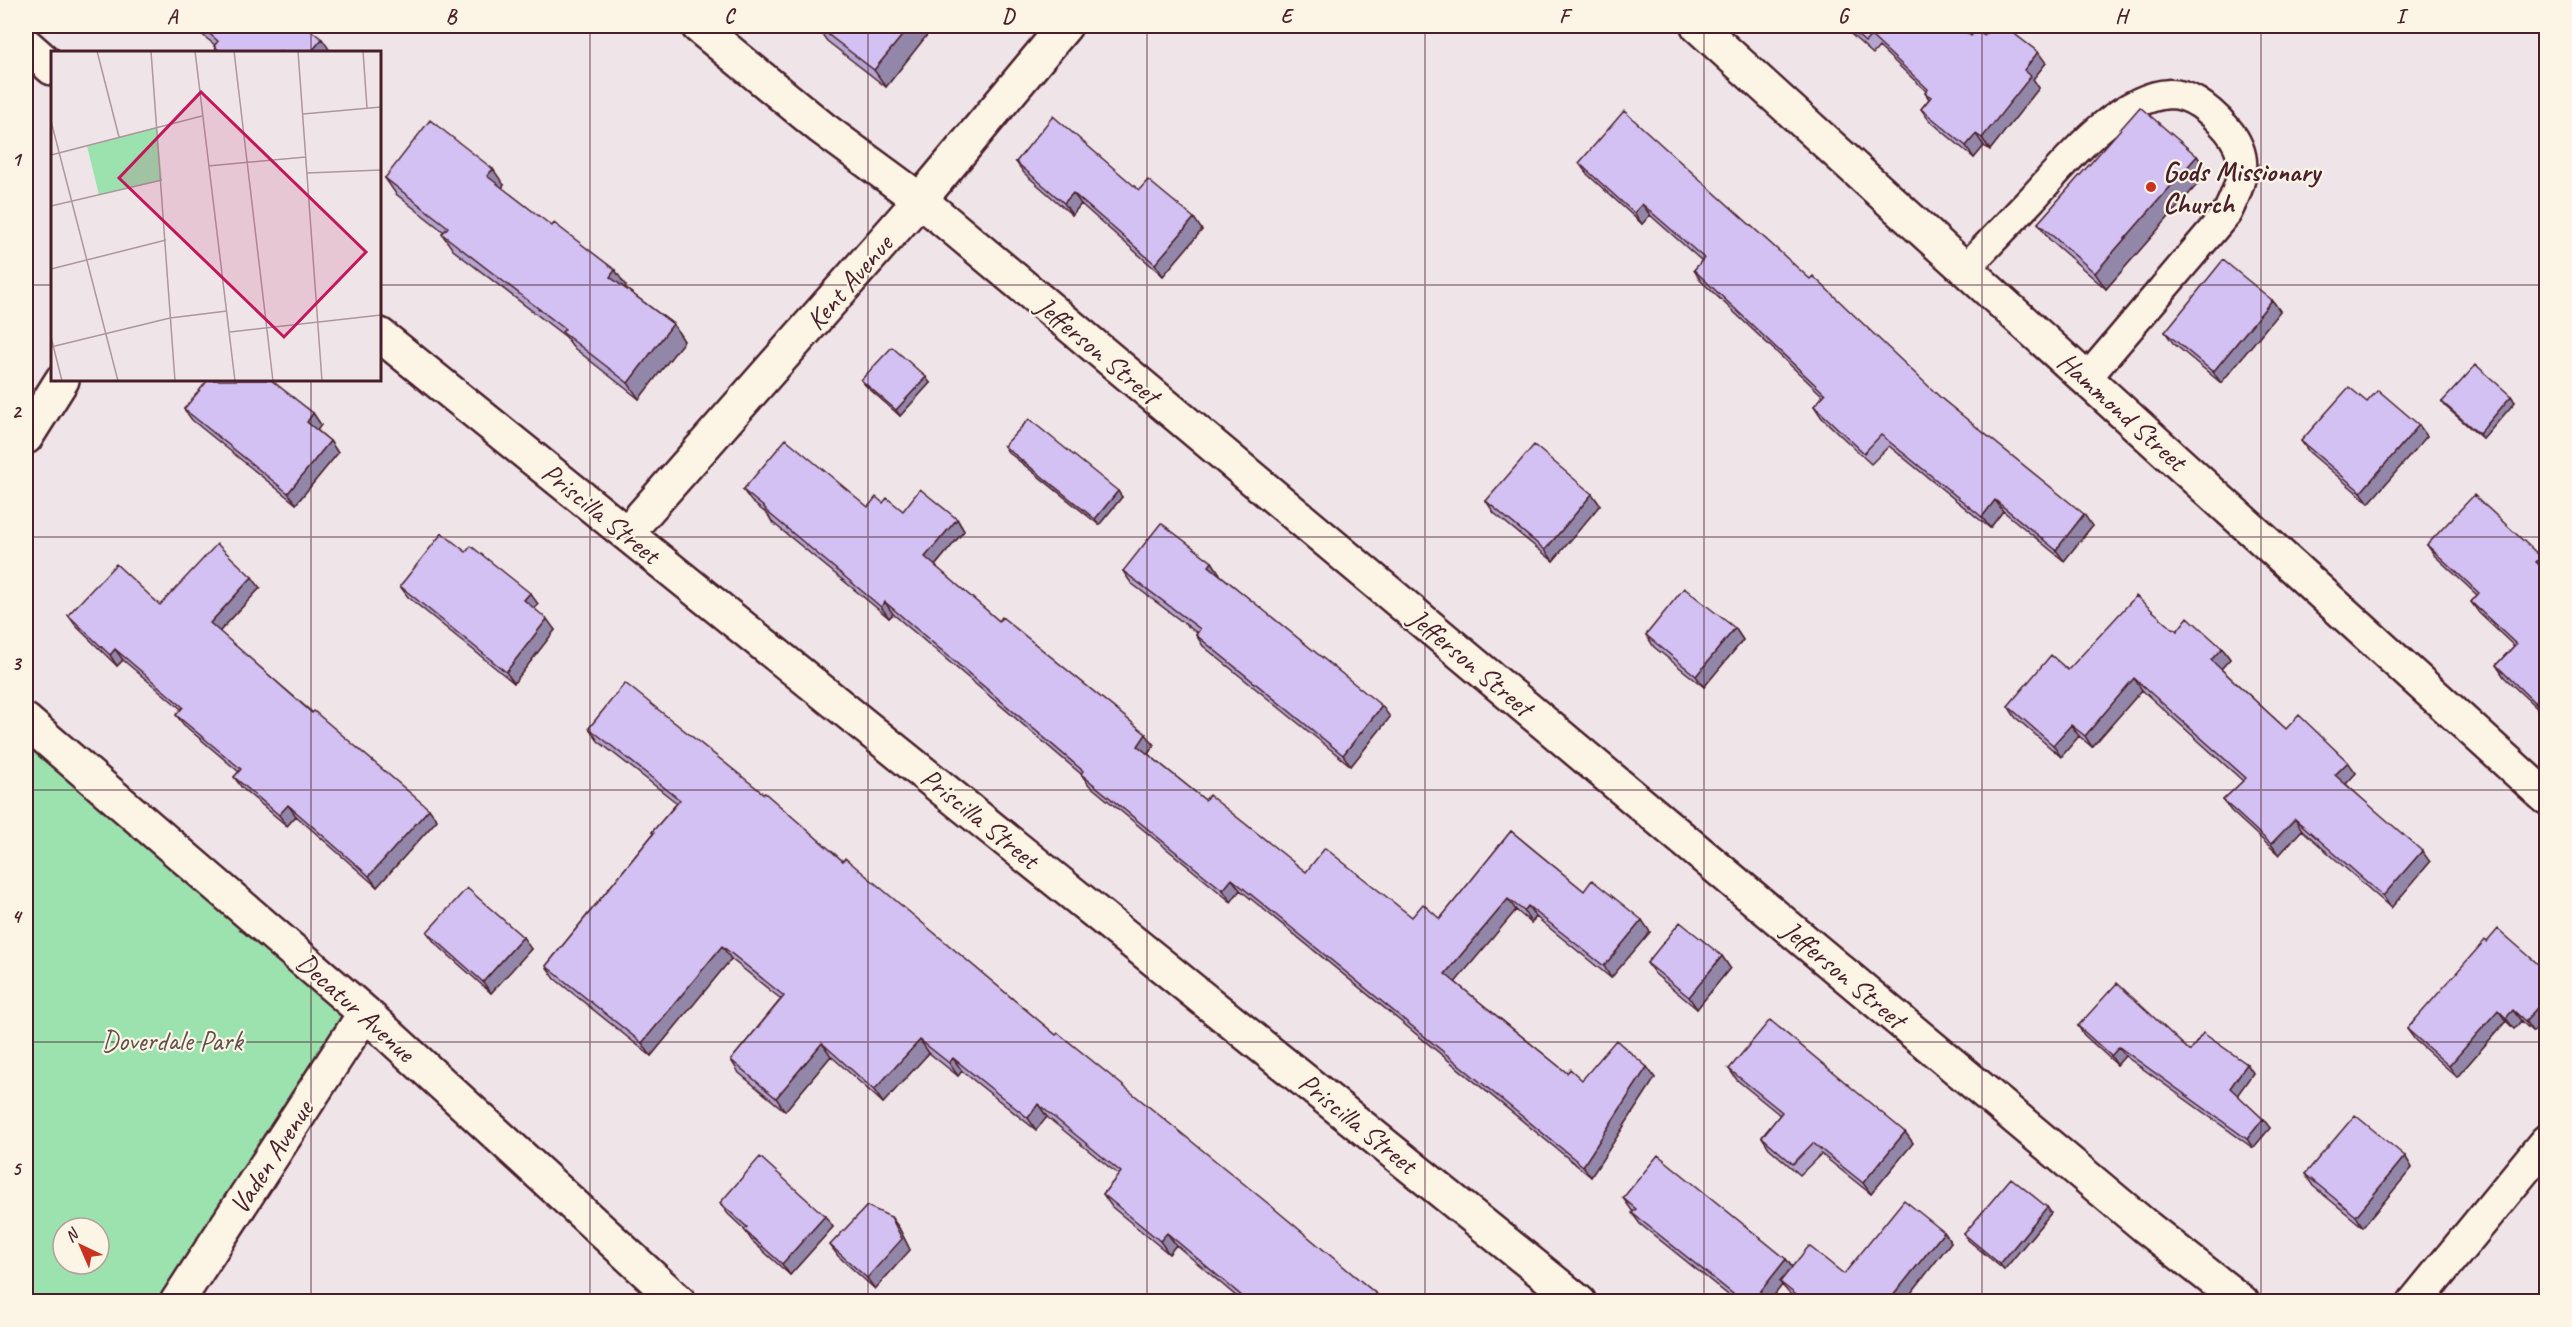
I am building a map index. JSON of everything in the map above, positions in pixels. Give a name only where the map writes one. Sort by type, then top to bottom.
[{"type":"street","name":"Jefferson Street","points":[[698,26],[822,128],[920,200],[2145,1226],[2242,1302]]},
{"type":"street","name":"Kent Avenue","points":[[627,533],[920,200],[1065,26]]},
{"type":"street","name":"Hammond Street","points":[[1698,26],[1964,270],[2087,378],[2547,797]]},
{"type":"street","points":[[26,45],[51,67]]},
{"type":"street","name":"Priscilla Street","points":[[381,336],[1579,1302]]},
{"type":"street","points":[[26,437],[61,381]]},
{"type":"street","name":"Decatur Avenue","points":[[26,721],[365,1013],[679,1302]]},
{"type":"street","name":"Vaden Avenue","points":[[177,1302],[365,1013]]},
{"type":"street","points":[[2415,1302],[2547,1142]]},
{"type":"lane","points":[[1964,270],[2097,130],[2132,107],[2150,98],[2171,94],[2197,102],[2216,117],[2235,138],[2242,156],[2241,184],[2228,213],[2087,378]]},
{"type":"green space","name":"Doverdale Park","points":[[26,721],[365,1013],[177,1301],[26,1301]]},
{"type":"building","points":[[200,26],[305,26],[322,39],[312,51],[220,51],[214,46],[218,41]]},
{"type":"building","points":[[817,26],[910,26],[874,70]]},
{"type":"building","points":[[1847,26],[1959,26],[1971,36],[1977,29],[1984,35],[1992,26],[2004,26],[2038,52],[2024,70],[2031,76],[1982,138],[1976,134],[1966,146],[1921,109],[1931,97],[1925,93],[1928,89],[1871,36],[1865,42]]},
{"type":"building","points":[[2140,107],[2197,156],[2095,273],[2038,223]]},
{"type":"building","points":[[1624,111],[1810,279],[1813,276],[1942,399],[2084,514],[2056,550],[1995,500],[1982,517],[1881,435],[1864,453],[1814,406],[1825,394],[1694,270],[1704,258],[1642,204],[1634,213],[1579,163]]},
{"type":"building","points":[[1053,116],[1139,190],[1148,180],[1194,218],[1155,264],[1073,193],[1064,203],[1016,162]]},
{"type":"building","points":[[430,120],[493,169],[487,176],[552,226],[554,223],[615,270],[610,277],[673,324],[628,383],[562,332],[565,329],[442,234],[448,227],[385,178]]},
{"type":"building","points":[[2223,260],[2272,300],[2213,372],[2165,332]]},
{"type":"building","points":[[892,347],[926,377],[896,410],[861,380]]},
{"type":"building","points":[[2476,365],[2511,396],[2479,434],[2442,402]]},
{"type":"building","points":[[207,381],[272,381],[313,413],[307,422],[330,441],[288,493],[184,409]]},
{"type":"building","points":[[2349,387],[2367,402],[2378,390],[2419,425],[2361,492],[2301,441]]},
{"type":"building","points":[[1029,419],[1118,491],[1095,519],[1004,446]]},
{"type":"building","points":[[786,439],[868,507],[876,497],[883,503],[887,498],[903,511],[920,489],[957,519],[925,557],[999,621],[1002,617],[1146,734],[1138,746],[1205,800],[1209,795],[1306,872],[1325,848],[1412,917],[1423,904],[1440,919],[1511,831],[1584,891],[1592,880],[1642,920],[1604,966],[1528,906],[1524,911],[1508,899],[1445,974],[1567,1073],[1570,1069],[1582,1080],[1616,1040],[1647,1067],[1583,1166],[1232,879],[1223,890],[1205,876],[1081,774],[1083,771],[885,602],[881,607],[743,490]]},
{"type":"building","points":[[1534,445],[1592,494],[1545,550],[1486,501]]},
{"type":"building","points":[[2474,495],[2541,557],[2536,562],[2547,572],[2547,698],[2543,694],[2535,703],[2496,665],[2516,644],[2471,602],[2479,593],[2427,545]]},
{"type":"building","points":[[1161,523],[1212,562],[1209,566],[1382,706],[1343,755],[1196,635],[1200,629],[1123,571]]},
{"type":"building","points":[[442,533],[466,552],[471,546],[530,593],[524,600],[547,619],[506,672],[400,586]]},
{"type":"building","points":[[217,544],[252,577],[210,623],[312,713],[314,711],[429,809],[369,876],[288,805],[279,815],[234,777],[241,769],[176,715],[183,707],[115,649],[110,655],[68,615],[116,564],[160,605]]},
{"type":"building","points":[[1684,588],[1735,628],[1696,676],[1646,635]]},
{"type":"building","points":[[2136,596],[2177,631],[2188,617],[2222,648],[2211,660],[2286,729],[2299,715],[2348,762],[2335,775],[2422,851],[2383,896],[2295,819],[2271,844],[2223,800],[2246,778],[2134,678],[2085,736],[2071,725],[2053,745],[2008,706],[2051,655],[2068,670]]},
{"type":"building","points":[[625,683],[765,793],[843,861],[845,858],[1056,1035],[1058,1033],[1386,1302],[1249,1302],[1167,1233],[1160,1241],[1103,1194],[1121,1172],[1038,1104],[1028,1118],[953,1058],[949,1063],[920,1040],[874,1090],[822,1043],[776,1098],[731,1060],[784,996],[722,946],[642,1043],[546,966],[680,800],[589,728]]},
{"type":"building","points":[[467,888],[523,937],[483,982],[427,932]]},
{"type":"building","points":[[1680,922],[1722,956],[1689,997],[1647,963]]},
{"type":"building","points":[[2498,929],[2546,971],[2540,978],[2547,984],[2547,997],[2525,1021],[2513,1010],[2506,1018],[2498,1010],[2449,1066],[2407,1029],[2485,940],[2487,942]]},
{"type":"building","points":[[2117,983],[2190,1051],[2203,1033],[2247,1064],[2230,1088],[2263,1119],[2247,1139],[2119,1047],[2111,1056],[2078,1026]]},
{"type":"building","points":[[1770,1020],[1905,1132],[1863,1183],[1813,1143],[1793,1164],[1762,1137],[1782,1112],[1729,1069]]},
{"type":"building","points":[[2355,1115],[2405,1156],[2356,1216],[2305,1174]]},
{"type":"building","points":[[1658,1155],[1786,1259],[1752,1302],[1743,1302],[1632,1213],[1636,1209],[1623,1198]]},
{"type":"building","points":[[760,1157],[825,1216],[782,1264],[744,1230],[747,1227],[720,1203]]},
{"type":"building","points":[[2011,1178],[2047,1207],[2000,1264],[1964,1234]]},
{"type":"building","points":[[1904,1200],[1944,1232],[1888,1302],[1805,1302],[1780,1282],[1809,1246],[1844,1274]]},
{"type":"building","points":[[867,1206],[891,1217],[902,1239],[867,1278],[830,1245]]},
{"type":"place","name":"Gods Missionary Church","points":[[2151,187]]}]
